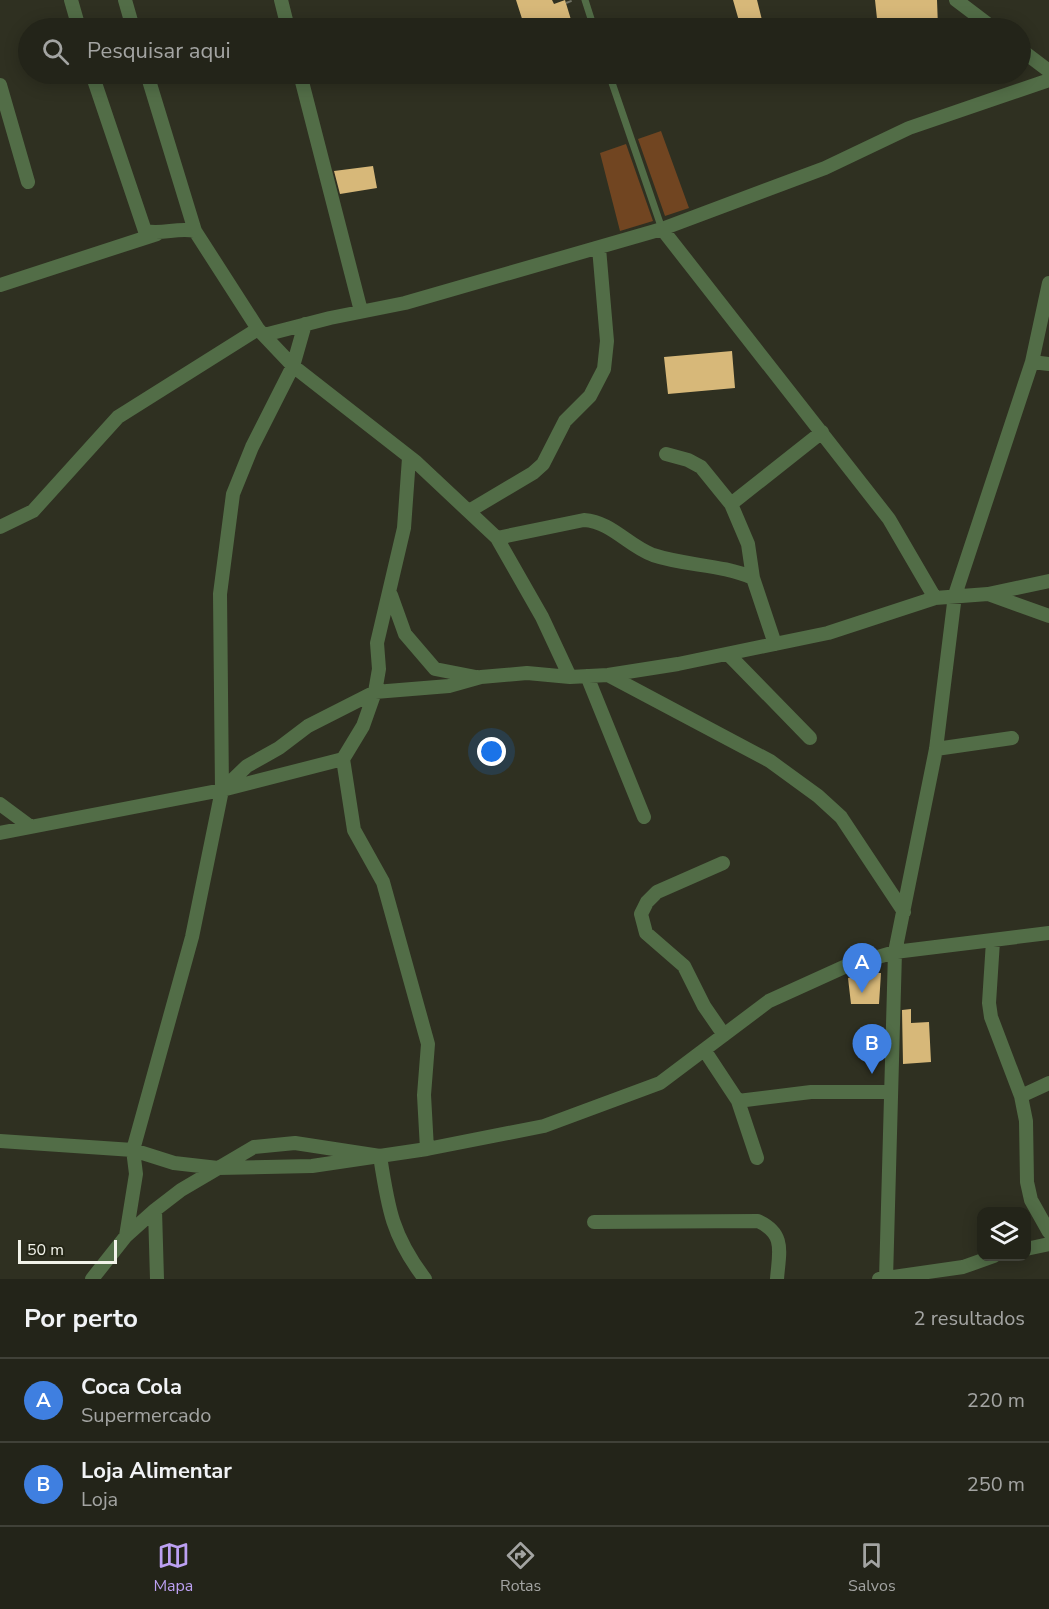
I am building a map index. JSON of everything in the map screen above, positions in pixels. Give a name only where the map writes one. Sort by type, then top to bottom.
[{"type":"street","points":[[71,0],[76,18]]},
{"type":"street","points":[[124,0],[130,18]]},
{"type":"street","points":[[280,0],[285,18]]},
{"type":"street","points":[[956,0],[980,18]]},
{"type":"street","points":[[1031,57],[1049,71]]},
{"type":"street","points":[[0,527],[33,511],[118,417],[261,332],[405,303],[662,229],[825,168],[909,128],[1049,80]]},
{"type":"street","points":[[95,84],[140,222],[145,231],[157,234]]},
{"type":"street","points":[[150,84],[195,231],[261,332],[292,366],[410,458],[497,538],[537,607],[570,677]]},
{"type":"street","points":[[303,84],[361,311]]},
{"type":"street","points":[[0,85],[28,182]]},
{"type":"street","points":[[0,285],[157,234],[187,229],[195,231]]},
{"type":"street","points":[[662,229],[889,519],[935,598]]},
{"type":"street","points":[[470,511],[533,473],[543,464],[565,421],[590,396],[604,369],[607,341],[599,248]]},
{"type":"street","points":[[886,1279],[895,952],[936,749],[955,595],[1032,362],[1049,283]]},
{"type":"street","points":[[126,1236],[136,1174],[133,1150],[192,936],[222,790],[220,594],[233,494],[252,447],[292,366],[305,324]]},
{"type":"street","points":[[1032,362],[1049,364]]},
{"type":"street","points":[[731,504],[822,432]]},
{"type":"street","points":[[666,454],[688,460],[701,467],[731,504],[748,544],[753,578],[775,644]]},
{"type":"street","points":[[410,458],[404,528],[391,595],[381,620],[377,643],[380,669],[375,693],[363,726],[343,759],[354,830],[383,882],[428,1044],[424,1086],[427,1149]]},
{"type":"street","points":[[497,538],[584,520],[597,521],[653,555],[736,571],[753,578]]},
{"type":"street","points":[[222,790],[247,766],[279,748],[308,726],[375,693],[449,686],[481,678],[527,673],[570,677],[608,675],[728,654],[828,633],[935,598],[988,594],[1049,581]]},
{"type":"street","points":[[988,594],[1049,616]]},
{"type":"street","points":[[391,595],[405,634],[435,669],[481,678]]},
{"type":"street","points":[[728,654],[810,738]]},
{"type":"street","points":[[608,675],[770,760],[818,796],[841,818],[904,912]]},
{"type":"street","points":[[587,676],[644,817]]},
{"type":"street","points":[[936,749],[1012,738]]},
{"type":"street","points":[[0,832],[222,790],[343,759]]},
{"type":"street","points":[[0,804],[31,827]]},
{"type":"street","points":[[723,863],[657,892],[647,902],[641,914],[646,933],[684,966],[704,1006],[724,1035]]},
{"type":"street","points":[[0,1141],[133,1150],[174,1163],[218,1168],[312,1166],[427,1149],[544,1126],[660,1083],[769,1001],[844,967],[895,952],[1049,933]]},
{"type":"street","points":[[993,941],[989,1003],[991,1017],[1021,1096],[1026,1121],[1027,1182],[1031,1200],[1049,1232]]},
{"type":"street","points":[[705,1051],[738,1101],[757,1158]]},
{"type":"street","points":[[1021,1096],[1049,1083]]},
{"type":"street","points":[[738,1101],[811,1092],[891,1092]]},
{"type":"street","points":[[94,1279],[126,1236],[155,1210],[181,1190],[254,1147],[295,1143],[380,1156]]},
{"type":"street","points":[[380,1156],[390,1218],[405,1254],[425,1279]]},
{"type":"street","points":[[155,1210],[157,1279]]},
{"type":"street","points":[[594,1222],[758,1221],[771,1227],[777,1234],[780,1248],[777,1279]]},
{"type":"street","points":[[1031,1248],[1049,1244]]},
{"type":"street","points":[[879,1279],[963,1267],[982,1261]]},
{"type":"lane","points":[[585,0],[591,18]]},
{"type":"lane","points":[[612,84],[662,229]]},
{"type":"path","points":[[566,3],[574,0]]},
{"type":"shaded area","points":[[661,131],[689,208],[665,216],[638,139]]},
{"type":"shaded area","points":[[626,144],[653,221],[620,231],[600,153]]},
{"type":"building","points":[[516,0],[552,0],[554,4],[565,0],[570,18],[522,18]]},
{"type":"building","points":[[733,0],[757,0],[762,18],[738,18]]},
{"type":"building","points":[[875,0],[937,0],[938,18],[877,18]]},
{"type":"building","points":[[373,166],[377,188],[340,194],[334,171]]},
{"type":"building","points":[[732,351],[735,388],[668,394],[664,357]]},
{"type":"building","points":[[867,973],[881,973],[879,1004],[851,1004],[848,978]]},
{"type":"building","points":[[911,1009],[911,1023],[929,1022],[931,1062],[903,1064],[902,1010]]},
{"type":"place","name":"Coca Cola","points":[[862,993]]},
{"type":"place","name":"Loja Alimentar","points":[[872,1074]]}]
